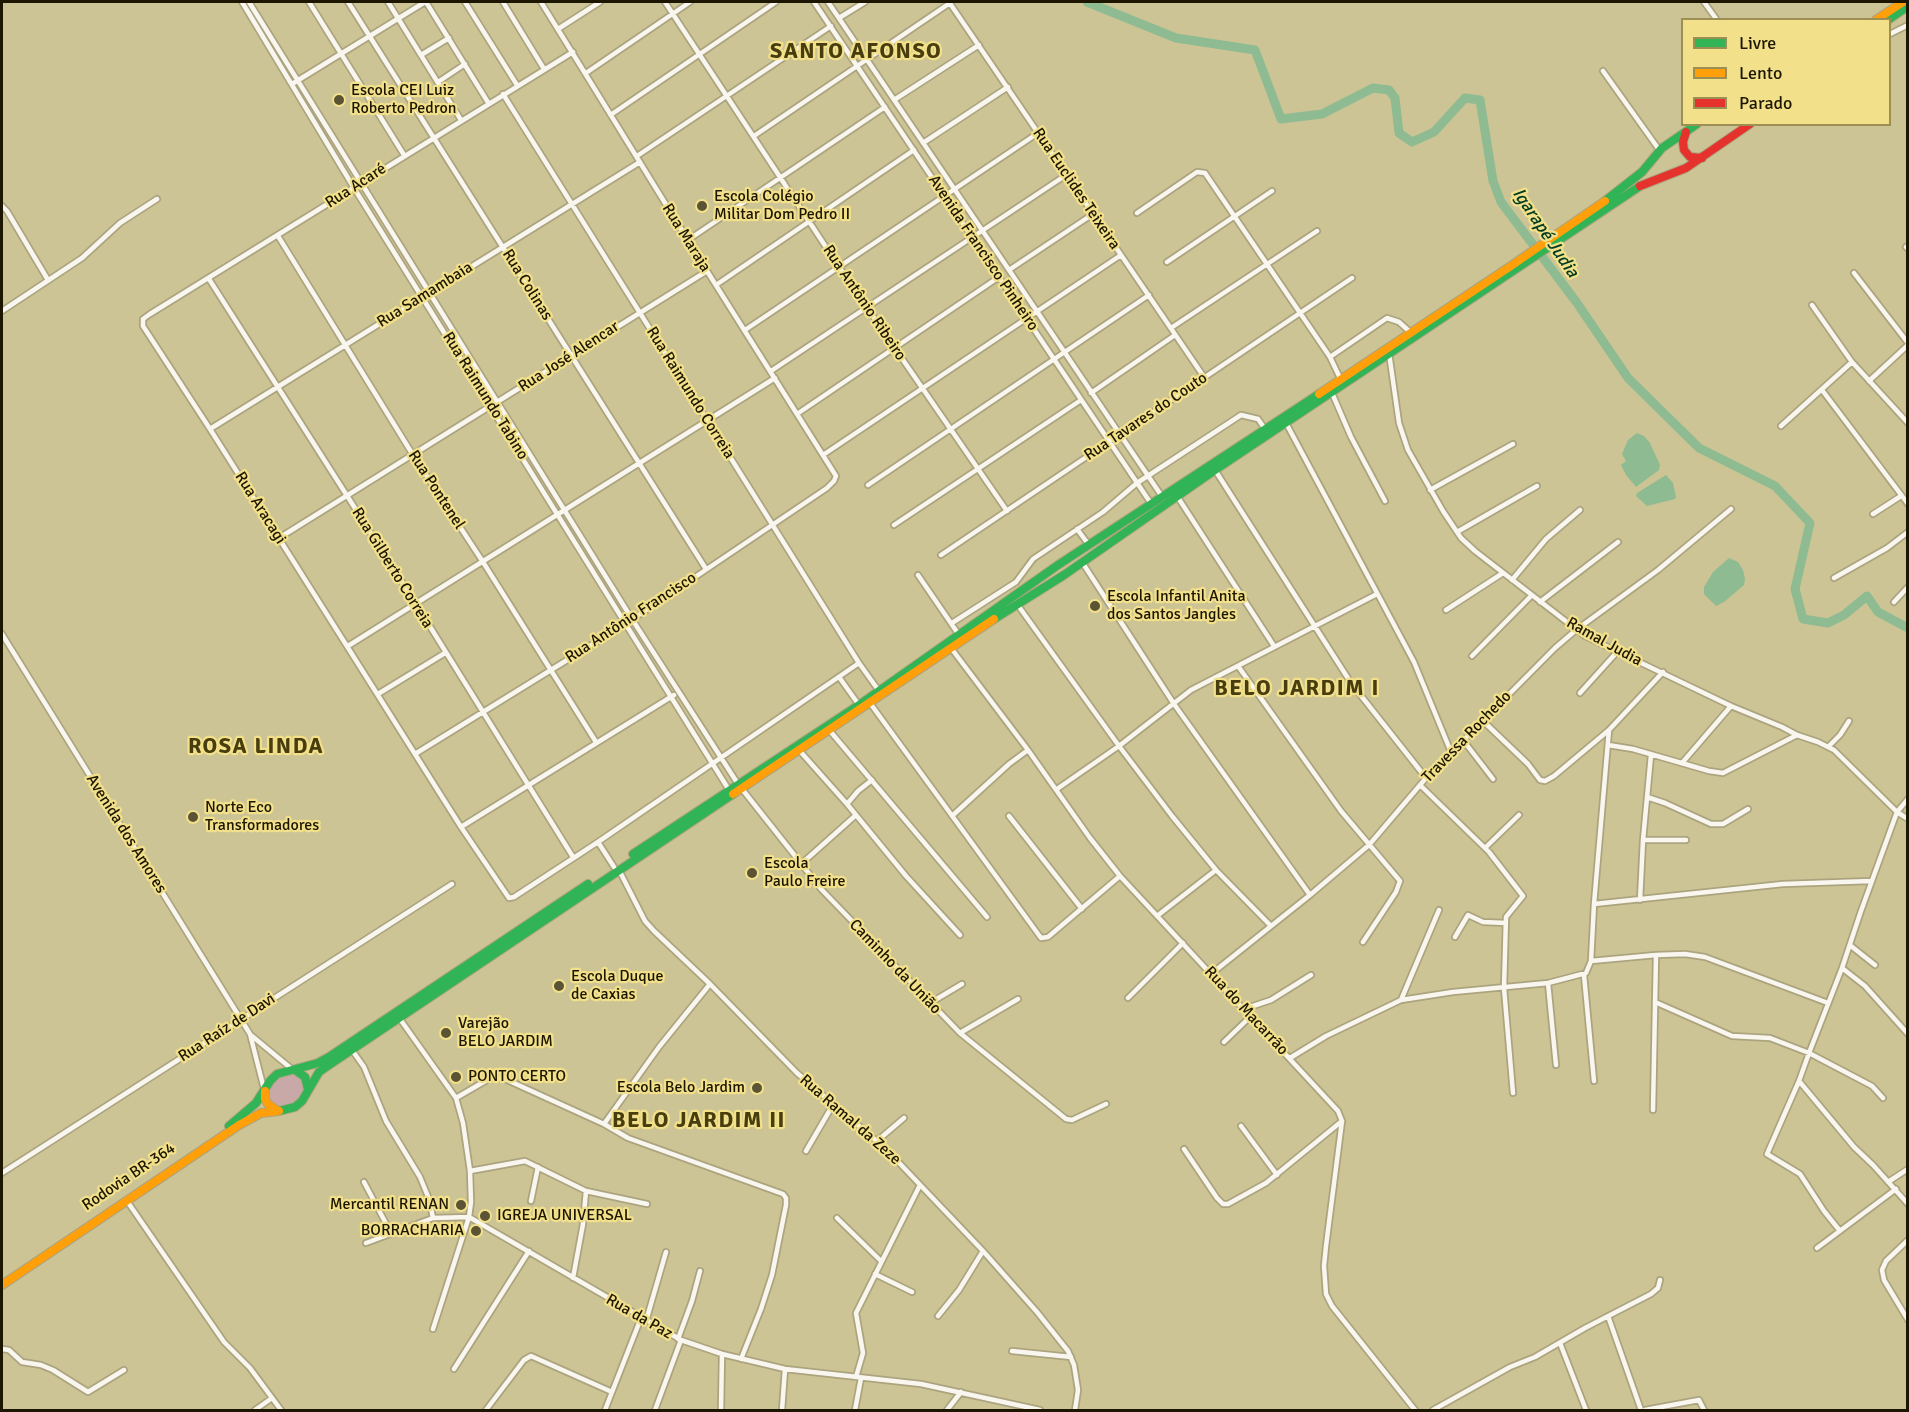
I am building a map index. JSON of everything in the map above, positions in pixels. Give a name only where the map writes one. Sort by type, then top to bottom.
[{"type":"highway","points":[[1879,18],[1903,3]]},
{"type":"highway","points":[[1890,18],[1903,3]]},
{"type":"highway","points":[[2,1285],[239,1125],[261,1113],[295,1107],[302,1101],[319,1072],[400,1019],[729,790],[740,787],[830,730],[1332,393],[1575,225],[1635,179],[1659,150],[1694,126]]},
{"type":"highway","points":[[1575,225],[1642,185],[1677,173],[1747,126]]},
{"type":"highway","points":[[1686,132],[1683,142],[1684,150],[1690,157],[1702,158]]},
{"type":"highway","points":[[278,1111],[268,1104],[264,1096],[273,1078],[283,1071],[318,1063],[329,1057],[740,787],[1058,565],[1163,498],[1410,332],[1513,268]]},
{"type":"highway","points":[[1119,525],[1124,530],[1124,534]]},
{"type":"highway","points":[[1058,565],[1058,571],[1064,575]]},
{"type":"highway","points":[[293,1070],[303,1075],[308,1083],[308,1089]]},
{"type":"highway","name":"Rodovia BR-364","points":[[2,1279],[232,1124],[256,1103],[265,1091]]},
{"type":"street","name":"Rua Raimundo Tabino","points":[[242,2],[354,188],[729,790]]},
{"type":"street","name":"Rua Raimundo Tabino","points":[[249,2],[632,619],[740,787]]},
{"type":"street","points":[[309,2],[404,155]]},
{"type":"street","name":"Rua Colinas","points":[[348,2],[706,570]]},
{"type":"street","points":[[388,2],[461,120]]},
{"type":"street","points":[[292,84],[425,2],[489,104]]},
{"type":"street","points":[[465,2],[518,85]]},
{"type":"street","points":[[503,2],[544,69]]},
{"type":"street","name":"Rua Maraja","points":[[541,2],[834,472]]},
{"type":"street","points":[[558,29],[600,2]]},
{"type":"street","name":"Rua Antônio Ribeiro","points":[[665,2],[894,349],[1007,511]]},
{"type":"street","points":[[586,73],[690,2]]},
{"type":"street","points":[[612,114],[776,2]]},
{"type":"street","name":"Avenida Francisco Pinheiro","points":[[814,2],[1152,505]]},
{"type":"street","name":"Avenida Francisco Pinheiro","points":[[828,2],[1163,498]]},
{"type":"street","points":[[839,18],[865,2]]},
{"type":"street","points":[[754,136],[950,2]]},
{"type":"street","name":"Rua Euclides Teixeira","points":[[950,2],[1204,377]]},
{"type":"street","points":[[1704,2],[1716,18]]},
{"type":"street","points":[[1891,34],[1908,25]]},
{"type":"street","points":[[636,156],[831,26]]},
{"type":"street","points":[[421,55],[449,38]]},
{"type":"street","points":[[894,100],[979,45]]},
{"type":"street","name":"Rua Acaré","points":[[142,322],[150,314],[573,51]]},
{"type":"street","points":[[438,82],[465,64]]},
{"type":"street","points":[[1603,71],[1659,150]]},
{"type":"street","points":[[923,143],[1008,87]]},
{"type":"street","name":"Rua Raimundo Correia","points":[[503,94],[772,525],[879,691]]},
{"type":"street","points":[[688,240],[885,107]]},
{"type":"street","points":[[745,330],[1038,133]]},
{"type":"street","points":[[717,285],[914,150]]},
{"type":"street","name":"Rua Samambaia","points":[[210,429],[640,162]]},
{"type":"street","points":[[1137,213],[1197,172],[1205,173],[1266,266],[1330,357],[1340,378]]},
{"type":"street","points":[[771,371],[1066,175]]},
{"type":"street","points":[[1167,262],[1272,191]]},
{"type":"street","points":[[2,311],[82,258],[120,223],[157,199]]},
{"type":"street","points":[[2,206],[48,280]]},
{"type":"street","points":[[1009,270],[1093,214]]},
{"type":"street","points":[[1171,328],[1317,231]]},
{"type":"street","name":"Rua Pontenel","points":[[278,236],[413,455],[596,742]]},
{"type":"street","points":[[823,455],[1121,255]]},
{"type":"street","name":"Rua José Alencar","points":[[279,538],[707,271]]},
{"type":"street","points":[[1854,273],[1908,344],[1869,381]]},
{"type":"street","points":[[797,414],[999,277]]},
{"type":"street","name":"Rua Tavares do Couto","points":[[941,555],[1204,377],[1301,315],[1352,278]]},
{"type":"street","name":"Rua Gilberto Correia","points":[[208,279],[416,604],[573,857]]},
{"type":"street","points":[[868,485],[1149,295]]},
{"type":"street","points":[[1812,304],[1852,362],[1908,423]]},
{"type":"street","points":[[434,315],[441,310]]},
{"type":"street","points":[[1330,357],[1387,318],[1399,322],[1410,332]]},
{"type":"street","name":"Rua Aracagi","points":[[142,322],[461,827],[510,898],[573,857]]},
{"type":"street","points":[[1091,393],[1175,335]]},
{"type":"street","name":"Ramal Judia","points":[[1389,353],[1402,433],[1414,462],[1457,532],[1475,551],[1576,630],[1731,706],[1828,747],[1849,763],[1897,812],[1908,819]]},
{"type":"street","points":[[1781,426],[1852,362]]},
{"type":"street","points":[[348,646],[775,378]]},
{"type":"street","points":[[1822,390],[1908,504]]},
{"type":"street","points":[[1332,393],[1351,437],[1385,501]]},
{"type":"street","points":[[894,525],[1081,399]]},
{"type":"street","points":[[952,623],[1016,582],[1033,559],[1103,512],[1137,483],[1241,415],[1258,419],[1265,429]]},
{"type":"street","points":[[1286,423],[1414,662],[1451,752]]},
{"type":"street","points":[[1430,490],[1513,444]]},
{"type":"street","points":[[1215,470],[1351,683],[1426,778]]},
{"type":"street","name":"Rua Antônio Francisco","points":[[415,754],[627,623],[706,570],[831,485],[836,478],[834,472]]},
{"type":"street","points":[[1457,532],[1537,486]]},
{"type":"street","points":[[1177,496],[1274,646]]},
{"type":"street","points":[[1873,514],[1904,496]]},
{"type":"street","name":"Travessa Rochedo","points":[[1211,974],[1369,845],[1426,778],[1555,648],[1658,570],[1731,509]]},
{"type":"street","points":[[1512,580],[1546,539],[1580,510]]},
{"type":"street","points":[[1077,529],[1089,545]]},
{"type":"street","points":[[1834,578],[1887,548],[1908,532]]},
{"type":"street","points":[[1540,602],[1618,542]]},
{"type":"street","points":[[1083,562],[1174,704],[1310,895]]},
{"type":"street","points":[[597,576],[603,572]]},
{"type":"street","points":[[1446,610],[1503,573]]},
{"type":"street","points":[[918,575],[959,634]]},
{"type":"street","points":[[1894,602],[1908,586]]},
{"type":"street","points":[[1057,789],[1119,746],[1191,690],[1377,594]]},
{"type":"street","points":[[1472,656],[1531,596]]},
{"type":"street","points":[[1017,604],[1172,816],[1216,870],[1271,926]]},
{"type":"street","name":"Avenida dos Amores","points":[[2,634],[250,1034],[265,1091]]},
{"type":"street","name":"Rua do Macarrão","points":[[951,648],[1120,876],[1335,1107],[1342,1121]]},
{"type":"street","points":[[1580,693],[1617,652]]},
{"type":"street","points":[[378,694],[445,653]]},
{"type":"street","points":[[573,857],[859,663]]},
{"type":"street","points":[[1238,666],[1341,811],[1400,883],[1363,942]]},
{"type":"street","points":[[1482,720],[1528,764],[1540,780],[1545,781],[1609,730],[1662,672]]},
{"type":"street","points":[[838,677],[859,705]]},
{"type":"street","points":[[461,827],[679,692]]},
{"type":"street","points":[[870,703],[1035,932],[1044,939],[1120,876]]},
{"type":"street","points":[[1682,763],[1731,706]]},
{"type":"street","points":[[1828,747],[1849,721]]},
{"type":"street","points":[[830,730],[987,917]]},
{"type":"street","points":[[1594,1081],[1584,975],[1590,964],[1609,730]]},
{"type":"street","points":[[1608,745],[1633,749],[1709,771],[1723,772],[1797,735]]},
{"type":"street","points":[[1463,740],[1493,779]]},
{"type":"street","points":[[799,750],[960,936]]},
{"type":"street","points":[[952,816],[1009,764],[1028,750]]},
{"type":"street","points":[[1640,900],[1651,755]]},
{"type":"street","points":[[848,804],[858,791],[872,780]]},
{"type":"street","points":[[1420,785],[1502,866],[1523,896],[1508,914],[1506,923],[1504,988],[1513,1093]]},
{"type":"street","name":"Caminho da União","points":[[740,787],[800,865],[843,913],[960,1033],[1065,1119],[1072,1120],[1106,1104]]},
{"type":"street","points":[[1647,797],[1711,824],[1723,824],[1748,809]]},
{"type":"street","points":[[1840,1231],[1800,1174],[1767,1154],[1799,1082],[1851,946],[1871,881],[1897,812],[1908,799]]},
{"type":"street","points":[[800,865],[856,814]]},
{"type":"street","points":[[1485,848],[1519,815]]},
{"type":"street","points":[[1010,816],[1082,909]]},
{"type":"street","points":[[1643,840],[1686,840]]},
{"type":"street","name":"Rua Ramal da Zeze","points":[[598,842],[617,868],[649,926],[710,984],[777,1054],[877,1141],[983,1251],[1037,1312],[1071,1357],[1078,1382],[1075,1410]]},
{"type":"street","points":[[1157,916],[1216,870]]},
{"type":"street","points":[[1594,904],[1783,884],[1871,881]]},
{"type":"street","name":"Rua Raíz de Davi","points":[[2,1173],[452,884]]},
{"type":"street","points":[[1401,1000],[1439,910]]},
{"type":"street","points":[[1455,937],[1468,915],[1484,922],[1506,923]]},
{"type":"street","points":[[1128,998],[1183,943]]},
{"type":"street","points":[[1851,946],[1875,965]]},
{"type":"street","points":[[1590,964],[1656,955],[1685,954],[1714,959],[1828,1003]]},
{"type":"street","points":[[1653,1110],[1656,955]]},
{"type":"street","points":[[1842,968],[1865,986],[1908,1034]]},
{"type":"street","points":[[1244,1009],[1270,1000],[1311,975]]},
{"type":"street","points":[[1290,1058],[1326,1036],[1401,1000],[1453,992],[1548,983],[1584,975]]},
{"type":"street","points":[[1548,983],[1556,1065]]},
{"type":"street","points":[[604,1124],[659,1047],[710,984]]},
{"type":"street","points":[[930,1003],[962,984]]},
{"type":"street","points":[[960,1033],[1018,999]]},
{"type":"street","points":[[1655,1002],[1732,1035],[1770,1038],[1809,1053],[1872,1086],[1883,1098]]},
{"type":"street","points":[[1224,1042],[1251,1016]]},
{"type":"street","points":[[400,1019],[456,1098],[463,1123],[470,1172],[469,1217],[433,1329]]},
{"type":"street","name":"Avenida dos Amores","points":[[250,1034],[293,1070]]},
{"type":"street","points":[[352,1050],[364,1067],[386,1121],[420,1176],[429,1198],[433,1218]]},
{"type":"street","points":[[456,1098],[487,1080],[499,1078],[657,1150],[785,1196],[786,1205],[772,1275],[741,1359]]},
{"type":"street","points":[[1799,1082],[1854,1147],[1908,1204]]},
{"type":"street","points":[[806,1151],[834,1103]]},
{"type":"street","points":[[877,1141],[904,1118]]},
{"type":"street","points":[[1184,1149],[1217,1198],[1224,1204],[1257,1189],[1277,1175],[1342,1121]]},
{"type":"street","points":[[1342,1121],[1324,1266],[1326,1294],[1332,1306],[1415,1410]]},
{"type":"street","points":[[1241,1126],[1277,1175]]},
{"type":"street","points":[[470,1172],[520,1161],[538,1167],[586,1191],[647,1204]]},
{"type":"street","points":[[531,1201],[538,1167]]},
{"type":"street","points":[[1888,1182],[1908,1169]]},
{"type":"street","points":[[364,1182],[391,1233]]},
{"type":"street","points":[[855,1410],[863,1353],[856,1313],[920,1185]]},
{"type":"street","points":[[1817,1248],[1896,1189]]},
{"type":"street","points":[[573,1278],[583,1224],[586,1191]]},
{"type":"street","points":[[127,1200],[224,1342],[244,1361],[281,1410]]},
{"type":"street","points":[[366,1243],[433,1218],[456,1215],[469,1217]]},
{"type":"street","name":"Rua da Paz","points":[[469,1217],[680,1340],[722,1354],[786,1369],[921,1384],[1040,1410]]},
{"type":"street","points":[[837,1218],[881,1261]]},
{"type":"street","points":[[1908,1240],[1886,1262],[1882,1270],[1884,1280],[1908,1320]]},
{"type":"street","points":[[454,1369],[529,1251]]},
{"type":"street","points":[[938,1316],[959,1290],[983,1251]]},
{"type":"street","points":[[605,1410],[644,1320],[666,1252]]},
{"type":"street","points":[[655,1410],[680,1340],[700,1272]]},
{"type":"street","points":[[875,1274],[912,1292]]},
{"type":"street","points":[[1433,1410],[1651,1294],[1658,1288],[1660,1280]]},
{"type":"street","points":[[1608,1316],[1643,1410],[1699,1400],[1704,1410]]},
{"type":"street","points":[[1560,1343],[1586,1410]]},
{"type":"street","points":[[2,1349],[9,1350],[22,1362],[41,1365],[53,1370],[88,1392],[124,1370]]},
{"type":"street","points":[[1012,1351],[1071,1357]]},
{"type":"street","points":[[721,1410],[722,1354]]},
{"type":"street","points":[[486,1410],[524,1360],[531,1356],[612,1392]]},
{"type":"street","points":[[782,1410],[786,1369]]},
{"type":"street","points":[[947,1410],[961,1392]]},
{"type":"street","points":[[255,1410],[272,1398]]},
{"type":"shaded area","points":[[1637,433],[1644,436],[1650,443],[1660,465],[1659,470],[1636,487],[1621,465],[1626,461],[1622,454],[1628,440]]},
{"type":"shaded area","points":[[1666,475],[1673,483],[1675,499],[1647,506],[1636,496],[1637,493]]},
{"type":"shaded area","points":[[1729,558],[1738,562],[1743,570],[1744,585],[1716,606],[1704,594],[1704,587],[1713,572]]},
{"type":"shaded area","points":[[293,1072],[299,1075],[305,1085],[301,1098],[284,1107],[275,1105],[269,1099],[269,1089],[280,1075]]},
{"type":"waterway","name":"Igarapé Judia","points":[[1087,2],[1176,38],[1255,50],[1281,119],[1322,114],[1373,88],[1389,90],[1395,98],[1399,133],[1412,142],[1434,132],[1465,98],[1480,100],[1493,181],[1501,202],[1577,303],[1628,378],[1699,448],[1775,486],[1810,523],[1795,589],[1803,619],[1828,623],[1844,615],[1867,596],[1878,612],[1908,628]]},
{"type":"traffic: fast","points":[[1891,18],[1908,6]]},
{"type":"traffic: fast","points":[[1605,201],[1642,172],[1662,148],[1694,126]]},
{"type":"traffic: fast","points":[[994,619],[1064,575],[1215,470],[1640,186]]},
{"type":"traffic: fast","points":[[633,854],[859,705],[1058,565],[1319,394]]},
{"type":"traffic: fast","points":[[279,1111],[295,1107],[302,1101],[319,1072],[329,1065],[733,794]]},
{"type":"traffic: fast","points":[[229,1126],[256,1103],[277,1074],[318,1063],[329,1057],[588,884]]},
{"type":"traffic: fast","points":[[295,1070],[305,1077],[308,1089]]},
{"type":"traffic: slow","points":[[1879,18],[1903,2]]},
{"type":"traffic: slow","points":[[1319,394],[1605,201]]},
{"type":"traffic: slow","points":[[733,794],[994,619]]},
{"type":"traffic: slow","points":[[265,1091],[268,1104],[278,1111]]},
{"type":"traffic: slow","points":[[2,1285],[239,1125],[261,1113],[279,1111]]},
{"type":"traffic: jam","points":[[1640,186],[1686,168],[1747,126]]},
{"type":"traffic: jam","points":[[1686,132],[1683,142],[1684,150],[1690,157],[1702,158]]},
{"type":"place","name":"Escola CEI Luiz Roberto Pedron","points":[[339,100]]},
{"type":"place","name":"Escola Colégio Militar Dom Pedro II","points":[[702,206]]},
{"type":"place","name":"Escola Infantil Anita dos Santos Jangles","points":[[1095,606]]},
{"type":"place","name":"Norte Eco Transformadores","points":[[193,817]]},
{"type":"place","name":"Escola Paulo Freire","points":[[752,873]]},
{"type":"place","name":"Escola Duque de Caxias","points":[[559,986]]},
{"type":"place","name":"Varejão BELO JARDIM","points":[[446,1033]]},
{"type":"place","name":"PONTO CERTO","points":[[456,1077]]},
{"type":"place","name":"Escola Belo Jardim","points":[[757,1088]]},
{"type":"place","name":"Mercantil RENAN","points":[[461,1205]]},
{"type":"place","name":"IGREJA UNIVERSAL","points":[[485,1216]]},
{"type":"place","name":"BORRACHARIA","points":[[476,1231]]},
{"type":"district","name":"SANTO AFONSO","points":[[856,52]]},
{"type":"district","name":"BELO JARDIM I","points":[[1297,689]]},
{"type":"district","name":"ROSA LINDA","points":[[256,747]]},
{"type":"district","name":"BELO JARDIM II","points":[[699,1121]]}]
